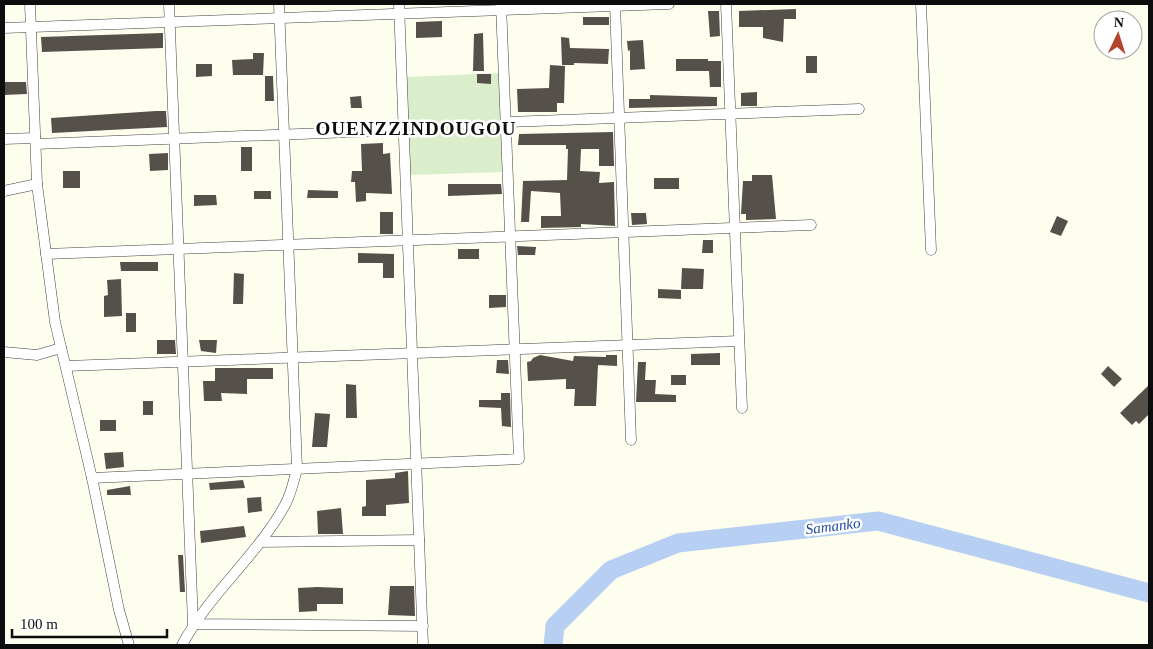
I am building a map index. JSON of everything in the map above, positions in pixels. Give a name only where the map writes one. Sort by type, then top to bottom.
[{"type":"street","points":[[30,4],[37,184],[55,322],[92,478],[119,610],[129,645]]},
{"type":"street","points":[[169,4],[193,624]]},
{"type":"street","points":[[182,645],[193,624],[274,525],[286,503],[298,468],[279,4]]},
{"type":"street","points":[[4,28],[279,18],[399,9],[669,4]]},
{"type":"street","points":[[726,4],[742,408]]},
{"type":"street","points":[[921,4],[931,250]]},
{"type":"street","points":[[615,5],[632,440]]},
{"type":"street","points":[[92,478],[519,459],[502,7]]},
{"type":"street","points":[[399,9],[423,645]]},
{"type":"street","points":[[506,122],[859,109]]},
{"type":"street","points":[[4,139],[35,141],[174,138],[404,130]]},
{"type":"street","points":[[4,191],[37,184]]},
{"type":"street","points":[[46,254],[812,226]]},
{"type":"street","points":[[66,366],[739,341]]},
{"type":"street","points":[[4,352],[37,355],[61,348]]},
{"type":"street","points":[[260,542],[419,540]]},
{"type":"street","points":[[193,624],[422,626]]},
{"type":"green space","points":[[501,73],[505,172],[409,175],[405,77]]},
{"type":"building","points":[[796,9],[796,19],[784,19],[783,42],[763,38],[763,27],[739,27],[739,11]]},
{"type":"building","points":[[708,11],[719,11],[720,36],[710,37]]},
{"type":"building","points":[[583,17],[609,17],[609,25],[583,25]]},
{"type":"building","points":[[442,21],[442,37],[416,38],[416,22]]},
{"type":"building","points":[[163,33],[163,48],[42,52],[41,37]]},
{"type":"building","points":[[483,33],[484,71],[473,71],[474,34]]},
{"type":"building","points":[[561,37],[569,38],[570,48],[609,49],[608,64],[574,63],[574,65],[562,65]]},
{"type":"building","points":[[643,40],[645,69],[630,70],[630,50],[628,51],[627,41]]},
{"type":"building","points":[[253,53],[264,53],[263,75],[233,75],[232,60],[253,59]]},
{"type":"building","points":[[806,56],[817,56],[817,73],[806,73]]},
{"type":"building","points":[[676,59],[721,61],[721,87],[710,87],[709,71],[676,71]]},
{"type":"building","points":[[196,64],[212,64],[212,76],[196,77]]},
{"type":"building","points":[[550,65],[565,66],[564,103],[557,103],[557,112],[518,112],[517,89],[549,88]]},
{"type":"building","points":[[477,74],[491,74],[491,84],[477,83]]},
{"type":"building","points":[[265,76],[273,76],[274,101],[265,101]]},
{"type":"building","points":[[4,82],[26,82],[27,94],[4,95]]},
{"type":"building","points":[[757,92],[757,106],[741,106],[741,93]]},
{"type":"building","points":[[650,95],[717,97],[717,106],[629,108],[629,99],[650,99]]},
{"type":"building","points":[[361,96],[362,108],[351,108],[350,97]]},
{"type":"building","points":[[166,111],[167,127],[52,133],[51,118]]},
{"type":"building","points":[[613,132],[614,166],[599,166],[599,149],[581,149],[580,171],[600,172],[599,183],[614,182],[615,226],[581,224],[581,227],[541,228],[541,216],[561,216],[560,193],[531,191],[529,222],[521,222],[523,181],[567,180],[568,149],[566,149],[566,145],[518,145],[519,134]]},
{"type":"building","points":[[383,143],[383,154],[390,153],[392,194],[366,193],[366,201],[356,202],[355,182],[351,182],[352,171],[362,171],[361,144]]},
{"type":"building","points":[[241,147],[252,147],[252,171],[241,171]]},
{"type":"building","points":[[168,153],[168,170],[150,171],[149,154]]},
{"type":"building","points":[[63,171],[80,171],[80,188],[63,188]]},
{"type":"building","points":[[752,175],[772,175],[776,219],[746,220],[746,214],[741,214],[743,181],[752,181]]},
{"type":"building","points":[[654,178],[679,178],[679,189],[654,189]]},
{"type":"building","points":[[448,184],[501,184],[502,194],[448,196]]},
{"type":"building","points":[[308,190],[338,191],[338,198],[307,198]]},
{"type":"building","points":[[254,191],[271,191],[271,199],[254,199]]},
{"type":"building","points":[[194,195],[216,195],[217,205],[194,206]]},
{"type":"building","points":[[380,212],[393,212],[393,234],[380,234]]},
{"type":"building","points":[[631,213],[646,213],[647,224],[632,225]]},
{"type":"building","points":[[1057,216],[1068,221],[1061,236],[1050,232]]},
{"type":"building","points":[[703,240],[713,240],[713,253],[702,253]]},
{"type":"building","points":[[517,246],[536,247],[535,255],[518,255]]},
{"type":"building","points":[[458,249],[479,249],[479,259],[458,259]]},
{"type":"building","points":[[358,253],[394,254],[394,278],[383,278],[383,263],[358,263]]},
{"type":"building","points":[[120,262],[158,262],[158,271],[121,271]]},
{"type":"building","points":[[682,268],[704,269],[703,289],[681,289]]},
{"type":"building","points":[[234,273],[244,274],[243,304],[233,304]]},
{"type":"building","points":[[121,279],[122,316],[104,317],[104,296],[108,295],[107,280]]},
{"type":"building","points":[[658,289],[681,290],[681,299],[658,298]]},
{"type":"building","points":[[489,295],[506,295],[506,307],[489,308]]},
{"type":"building","points":[[126,313],[136,313],[136,332],[126,332]]},
{"type":"building","points":[[157,340],[175,340],[176,354],[157,354]]},
{"type":"building","points":[[199,340],[217,340],[216,353],[201,351]]},
{"type":"building","points":[[720,353],[720,365],[691,365],[691,354]]},
{"type":"building","points":[[540,355],[573,361],[574,356],[606,357],[606,355],[617,355],[617,366],[598,365],[596,406],[574,406],[575,389],[566,389],[566,379],[528,381],[527,362]]},
{"type":"building","points":[[497,360],[508,360],[509,374],[496,373]]},
{"type":"building","points":[[638,362],[646,362],[645,380],[656,380],[655,394],[676,395],[676,402],[636,402]]},
{"type":"building","points":[[1108,366],[1122,379],[1114,387],[1101,374]]},
{"type":"building","points":[[215,368],[273,368],[273,379],[247,379],[247,394],[221,393],[222,401],[204,401],[203,381],[215,381]]},
{"type":"building","points":[[671,375],[686,375],[686,385],[671,385]]},
{"type":"building","points":[[346,384],[356,385],[357,418],[346,418]]},
{"type":"building","points":[[1149,385],[1149,414],[1139,424],[1136,421],[1132,425],[1120,413]]},
{"type":"building","points":[[501,393],[510,393],[511,427],[502,426],[501,408],[479,407],[479,400],[501,400]]},
{"type":"building","points":[[143,401],[153,401],[153,415],[143,415]]},
{"type":"building","points":[[315,413],[330,414],[327,447],[312,447]]},
{"type":"building","points":[[100,420],[116,420],[116,431],[100,431]]},
{"type":"building","points":[[123,452],[124,467],[106,469],[104,453]]},
{"type":"building","points":[[408,471],[409,503],[386,505],[386,516],[362,516],[362,507],[366,506],[366,480],[395,478],[395,473]]},
{"type":"building","points":[[243,480],[245,488],[210,490],[209,483]]},
{"type":"building","points":[[130,486],[131,495],[107,495],[107,490]]},
{"type":"building","points":[[261,497],[262,511],[248,513],[247,498]]},
{"type":"building","points":[[341,508],[343,534],[318,534],[317,511]]},
{"type":"building","points":[[244,526],[246,537],[201,543],[200,531]]},
{"type":"building","points":[[178,555],[183,555],[185,592],[180,592]]},
{"type":"building","points":[[390,586],[414,586],[415,616],[388,615]]},
{"type":"building","points":[[298,588],[343,588],[343,604],[317,604],[317,611],[299,612]]},
{"type":"waterway","name":"Samanko","points":[[553,645],[555,626],[611,570],[678,543],[878,521],[1149,593]]},
{"type":"district","name":"OUENZZINDOUGOU","points":[[416,128]]}]
